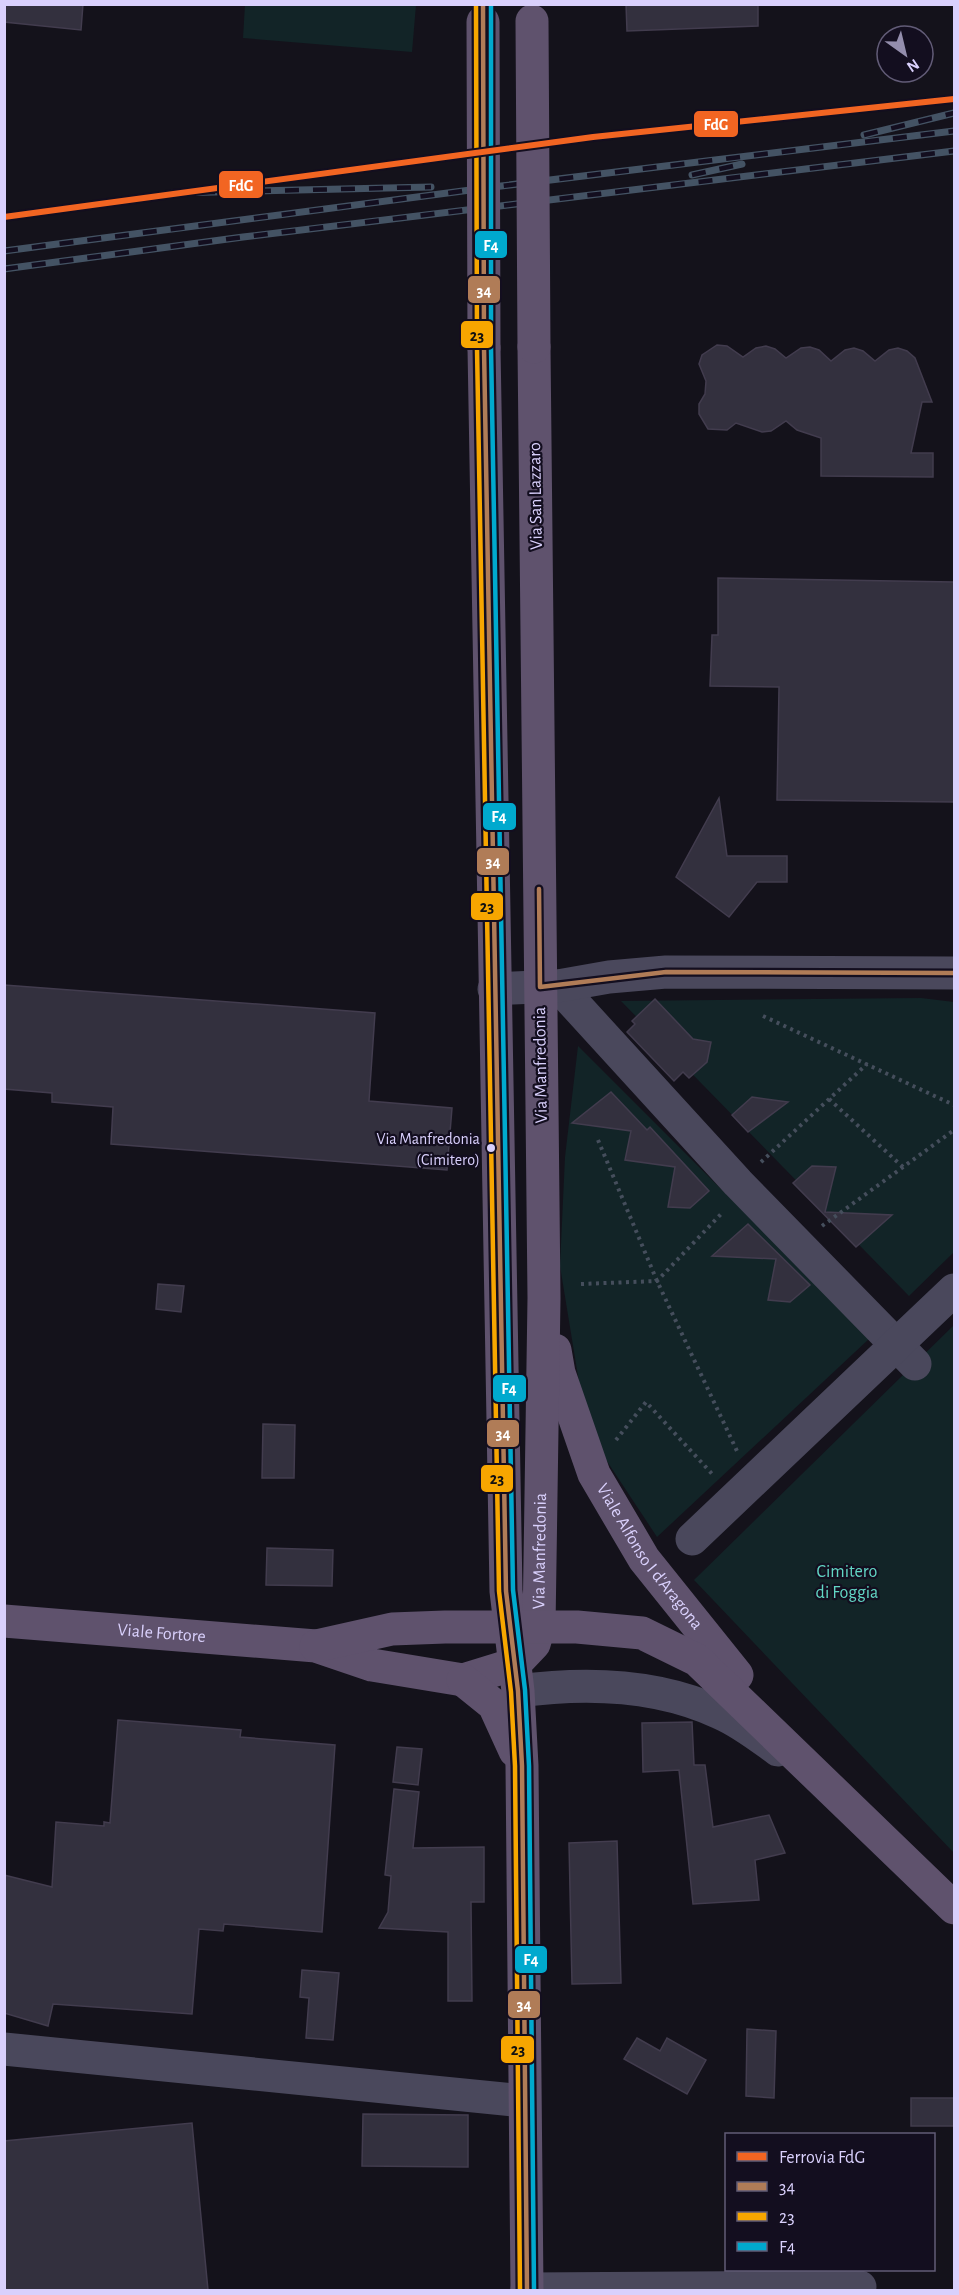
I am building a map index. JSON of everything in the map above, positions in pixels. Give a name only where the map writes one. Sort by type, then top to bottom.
[{"type":"main road","points":[[483,13],[484,348],[494,989]]},
{"type":"main road","name":"Via San Lazzaro","points":[[532,13],[534,347],[549,987]]},
{"type":"main road","name":"Via Manfredonia","points":[[527,2290],[522,1766],[517,1678],[525,1627],[544,1298],[549,987]]},
{"type":"main road","name":"Via Manfredonia","points":[[494,989],[506,1591],[525,1627]]},
{"type":"main road","name":"Viale Alfonso I d'Aragona","points":[[544,1298],[559,1373],[594,1474],[644,1559],[823,1778]]},
{"type":"main road","name":"Viale Fortore","points":[[4,1621],[316,1646],[372,1665],[463,1680],[517,1678]]},
{"type":"main road","name":"Viale Alfonso I d'Aragona","points":[[525,1627],[577,1627],[642,1633],[697,1660],[823,1778],[954,1908]]},
{"type":"main road","name":"Viale Fortore","points":[[316,1646],[392,1629],[525,1627]]},
{"type":"main road","name":"Viale Fortore","points":[[463,1680],[494,1705],[522,1766]]},
{"type":"street","points":[[549,987],[609,977],[666,972],[954,973]]},
{"type":"street","points":[[549,987],[741,1187],[906,1354]]},
{"type":"street","name":"Via Manfredonia","points":[[494,989],[549,987]]},
{"type":"street","points":[[692,1539],[743,1491],[906,1354],[954,1290]]},
{"type":"street","name":"Viale Alfonso I d'Aragona","points":[[517,1678],[674,1694],[722,1713],[823,1778]]},
{"type":"street","points":[[4,2049],[524,2101]]},
{"type":"street","points":[[527,2290],[860,2288]]},
{"type":"path","points":[[763,1016],[954,1105]]},
{"type":"path","points":[[581,1284],[657,1281],[741,1187],[867,1064]]},
{"type":"path","points":[[829,1099],[904,1168]]},
{"type":"path","points":[[797,1243],[954,1130]]},
{"type":"path","points":[[598,1140],[743,1491]]},
{"type":"path","points":[[614,1443],[646,1402],[743,1491]]},
{"type":"green space","points":[[245,5],[416,5],[412,52],[243,38]]},
{"type":"green space","points":[[921,998],[954,1002],[954,1252],[909,1296],[621,1001]]},
{"type":"green space","points":[[578,1046],[870,1338],[657,1537],[587,1431],[560,1266],[565,1157]]},
{"type":"green space","name":"Cimitero di Foggia","points":[[954,1325],[954,1853],[694,1580]]},
{"type":"building","points":[[5,4],[83,4],[81,30],[4,22]]},
{"type":"building","points":[[626,4],[758,4],[758,26],[627,31]]},
{"type":"building","points":[[717,345],[727,346],[743,357],[756,348],[766,346],[775,349],[786,358],[801,348],[810,347],[819,350],[831,361],[845,350],[854,348],[863,351],[875,361],[889,350],[898,348],[907,351],[915,358],[932,402],[922,402],[911,453],[933,453],[933,477],[821,476],[821,438],[797,430],[786,421],[771,431],[762,432],[736,423],[727,430],[708,429],[699,414],[699,404],[705,394],[706,381],[699,364],[702,355]]},
{"type":"building","points":[[718,578],[954,582],[954,802],[777,800],[779,687],[710,686],[712,635],[718,635]]},
{"type":"building","points":[[719,798],[727,856],[787,856],[787,882],[757,882],[729,917],[676,877]]},
{"type":"building","points":[[4,985],[375,1013],[369,1101],[452,1108],[447,1170],[111,1144],[113,1107],[52,1102],[52,1093],[4,1089]]},
{"type":"building","points":[[655,999],[693,1039],[711,1042],[707,1062],[689,1078],[683,1072],[674,1081],[627,1032],[635,1024],[632,1021]]},
{"type":"building","points":[[611,1092],[647,1130],[650,1127],[709,1191],[690,1208],[668,1207],[675,1167],[625,1160],[631,1131],[572,1123]]},
{"type":"building","points":[[752,1097],[788,1102],[748,1132],[732,1115]]},
{"type":"building","points":[[812,1166],[836,1167],[825,1212],[892,1215],[856,1247],[793,1183]]},
{"type":"building","points":[[748,1224],[810,1285],[790,1302],[768,1300],[776,1259],[712,1256]]},
{"type":"building","points":[[158,1284],[184,1286],[181,1312],[156,1309]]},
{"type":"building","points":[[263,1424],[295,1425],[294,1478],[262,1478]]},
{"type":"building","points":[[267,1548],[333,1550],[332,1586],[266,1585]]},
{"type":"building","points":[[118,1720],[241,1730],[240,1737],[335,1745],[322,1932],[224,1924],[223,1931],[199,1929],[192,2014],[53,2004],[48,2026],[4,2013],[4,1875],[52,1887],[56,1822],[104,1826],[104,1822],[110,1823]]},
{"type":"building","points":[[692,1722],[694,1765],[705,1765],[713,1827],[769,1815],[785,1853],[755,1860],[759,1900],[693,1904],[679,1770],[643,1772],[642,1723]]},
{"type":"building","points":[[397,1747],[422,1749],[418,1785],[393,1782]]},
{"type":"building","points":[[394,1789],[419,1792],[413,1848],[484,1847],[484,1902],[471,1902],[472,2001],[448,2001],[448,1932],[379,1928],[388,1912],[391,1876],[385,1875]]},
{"type":"building","points":[[617,1841],[621,1983],[572,1984],[569,1843]]},
{"type":"building","points":[[302,1970],[339,1973],[333,2040],[306,2038],[309,1998],[300,1997]]},
{"type":"building","points":[[747,2029],[776,2031],[774,2098],[746,2096]]},
{"type":"building","points":[[637,2038],[660,2051],[667,2038],[706,2060],[687,2094],[624,2059]]},
{"type":"building","points":[[911,2098],[954,2098],[954,2126],[911,2126]]},
{"type":"building","points":[[363,2114],[468,2115],[468,2167],[362,2166]]},
{"type":"building","points":[[192,2123],[208,2290],[4,2290],[4,2141]]},
{"type":"railway","points":[[864,135],[954,113]]},
{"type":"railway","points":[[4,251],[501,186],[954,131]]},
{"type":"railway","points":[[4,269],[243,237],[954,151]]},
{"type":"railway","points":[[692,175],[742,164]]},
{"type":"railway","points":[[173,193],[431,187]]},
{"type":"rail line","name":"FdG","points":[[4,217],[593,137],[954,99]]},
{"type":"transit line","name":"23","points":[[476,4],[477,348],[499,1591],[511,1692],[515,1766],[520,2290]]},
{"type":"transit line","name":"34","points":[[483,4],[484,348],[506,1591],[518,1691],[522,1766],[527,2290]]},
{"type":"transit line","name":"F4","points":[[491,4],[491,348],[513,1590],[525,1690],[529,1766],[534,2290]]},
{"type":"transit line","name":"34","points":[[539,889],[540,987],[666,972],[954,973]]},
{"type":"place","name":"Via Manfredonia (Cimitero)","points":[[491,1148]]}]
